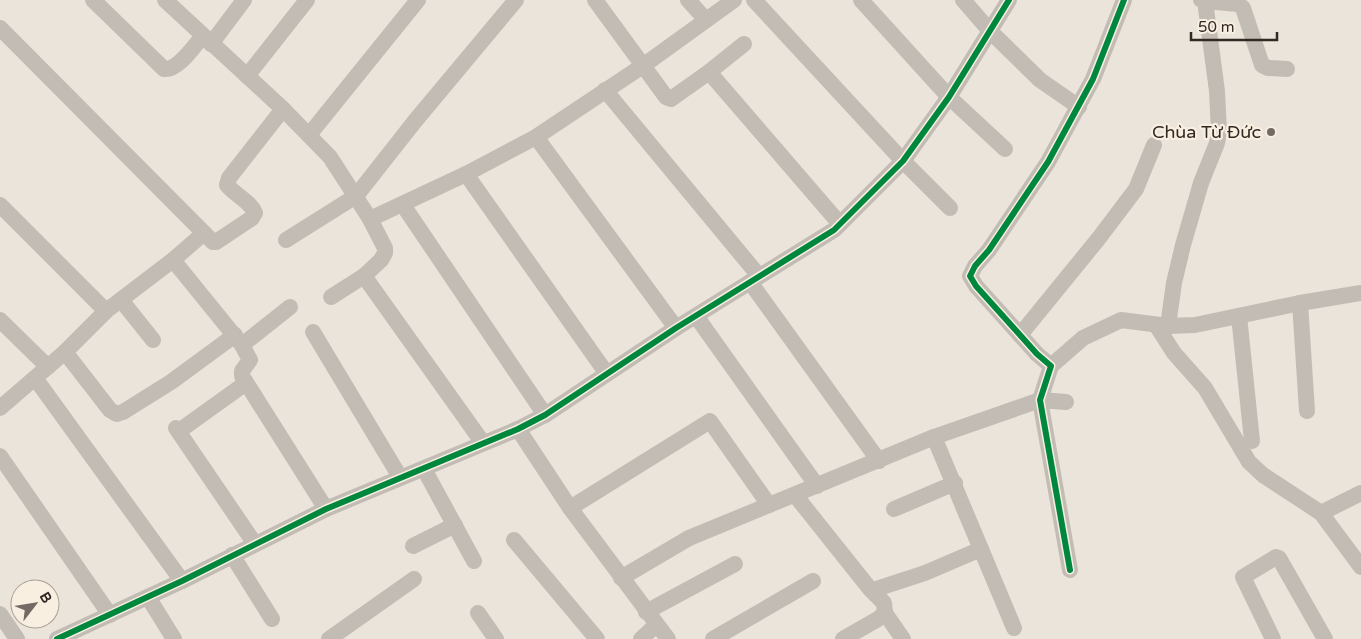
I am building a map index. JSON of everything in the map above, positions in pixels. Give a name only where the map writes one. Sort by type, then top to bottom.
[{"type":"street","points":[[93,0],[167,70],[176,67],[207,40],[244,0]]},
{"type":"street","points":[[165,0],[284,109],[330,157],[370,219],[386,253],[364,276],[331,298]]},
{"type":"street","points":[[247,76],[307,0]]},
{"type":"street","points":[[309,135],[418,0]]},
{"type":"street","points":[[286,240],[356,196],[415,121],[516,0]]},
{"type":"street","points":[[595,0],[670,100],[744,44]]},
{"type":"street","points":[[688,0],[706,20]]},
{"type":"street","points":[[370,219],[466,174],[536,137],[644,65],[734,0]]},
{"type":"street","points":[[754,0],[903,161],[950,208]]},
{"type":"street","points":[[861,0],[949,97],[1005,149]]},
{"type":"street","points":[[963,0],[990,31],[1040,80],[1078,107]]},
{"type":"street","points":[[57,639],[182,581],[326,508],[424,469],[518,429],[545,415],[676,328],[819,240],[840,224],[903,161],[949,97],[1009,0]]},
{"type":"street","points":[[1051,366],[1020,335],[976,286],[970,276],[975,266],[989,250],[1048,162],[1093,79],[1124,0]]},
{"type":"street","points":[[1155,325],[1174,283],[1201,183],[1217,143],[1219,132],[1210,1],[1238,4],[1243,8],[1262,65],[1268,68],[1287,69]]},
{"type":"street","points":[[0,28],[214,242],[252,218],[256,213],[253,208],[232,192],[227,185],[229,178],[284,109]]},
{"type":"street","points":[[709,72],[840,224]]},
{"type":"street","points":[[605,90],[754,279],[879,461]]},
{"type":"street","points":[[536,137],[676,328]]},
{"type":"street","points":[[1020,335],[1136,189],[1154,145]]},
{"type":"street","points":[[466,174],[607,374]]},
{"type":"street","points":[[0,205],[106,311]]},
{"type":"street","points":[[403,205],[545,415]]},
{"type":"street","points":[[0,408],[65,352],[106,311],[173,260],[204,233]]},
{"type":"street","points":[[173,260],[239,340],[250,360],[241,373],[246,383],[326,508]]},
{"type":"street","points":[[364,276],[483,443]]},
{"type":"street","points":[[1070,570],[1040,400],[1051,366],[1084,338],[1121,320],[1155,325],[1195,325],[1300,303],[1361,293]]},
{"type":"street","points":[[120,300],[153,340]]},
{"type":"street","points":[[1300,303],[1307,410]]},
{"type":"street","points":[[65,352],[110,410],[117,414],[290,307]]},
{"type":"street","points":[[696,316],[817,486]]},
{"type":"street","points":[[1239,316],[1252,441]]},
{"type":"street","points":[[0,320],[48,367]]},
{"type":"street","points":[[1155,325],[1174,353],[1205,388],[1249,462],[1263,475],[1321,513],[1361,567]]},
{"type":"street","points":[[313,332],[400,477]]},
{"type":"street","points":[[35,378],[182,581]]},
{"type":"street","points":[[246,383],[177,430],[255,544]]},
{"type":"street","points":[[621,578],[689,538],[934,437],[1040,400],[1066,402]]},
{"type":"street","points":[[570,508],[710,421],[769,505]]},
{"type":"street","points":[[518,429],[570,508],[668,639]]},
{"type":"street","points":[[934,437],[1014,628]]},
{"type":"street","points":[[0,456],[110,614]]},
{"type":"street","points":[[424,469],[474,561]]},
{"type":"street","points":[[894,509],[954,483]]},
{"type":"street","points":[[1321,513],[1361,493]]},
{"type":"street","points":[[795,494],[884,603],[885,613],[903,639]]},
{"type":"street","points":[[413,546],[455,525]]},
{"type":"street","points":[[514,540],[597,639]]},
{"type":"street","points":[[873,590],[925,573],[981,549]]},
{"type":"street","points":[[232,556],[272,619]]},
{"type":"street","points":[[1273,639],[1243,579],[1245,574],[1276,557],[1279,558],[1325,639]]},
{"type":"street","points":[[641,639],[651,618],[735,564]]},
{"type":"street","points":[[329,639],[414,579]]},
{"type":"street","points":[[713,639],[813,581]]},
{"type":"street","points":[[148,596],[174,639]]},
{"type":"street","points":[[478,613],[496,639]]},
{"type":"street","points":[[843,639],[885,613]]},
{"type":"street","points":[[0,614],[17,639]]},
{"type":"cycle path","points":[[57,639],[182,581],[326,509],[518,429],[545,415],[676,328],[834,230],[903,161],[949,97],[1009,0]]},
{"type":"cycle path","points":[[1070,570],[1040,400],[1051,366],[1037,354],[976,286],[970,276],[975,266],[989,250],[1048,162],[1093,79],[1124,0]]},
{"type":"place","name":"Chùa Từ Đức","points":[[1271,132]]}]
